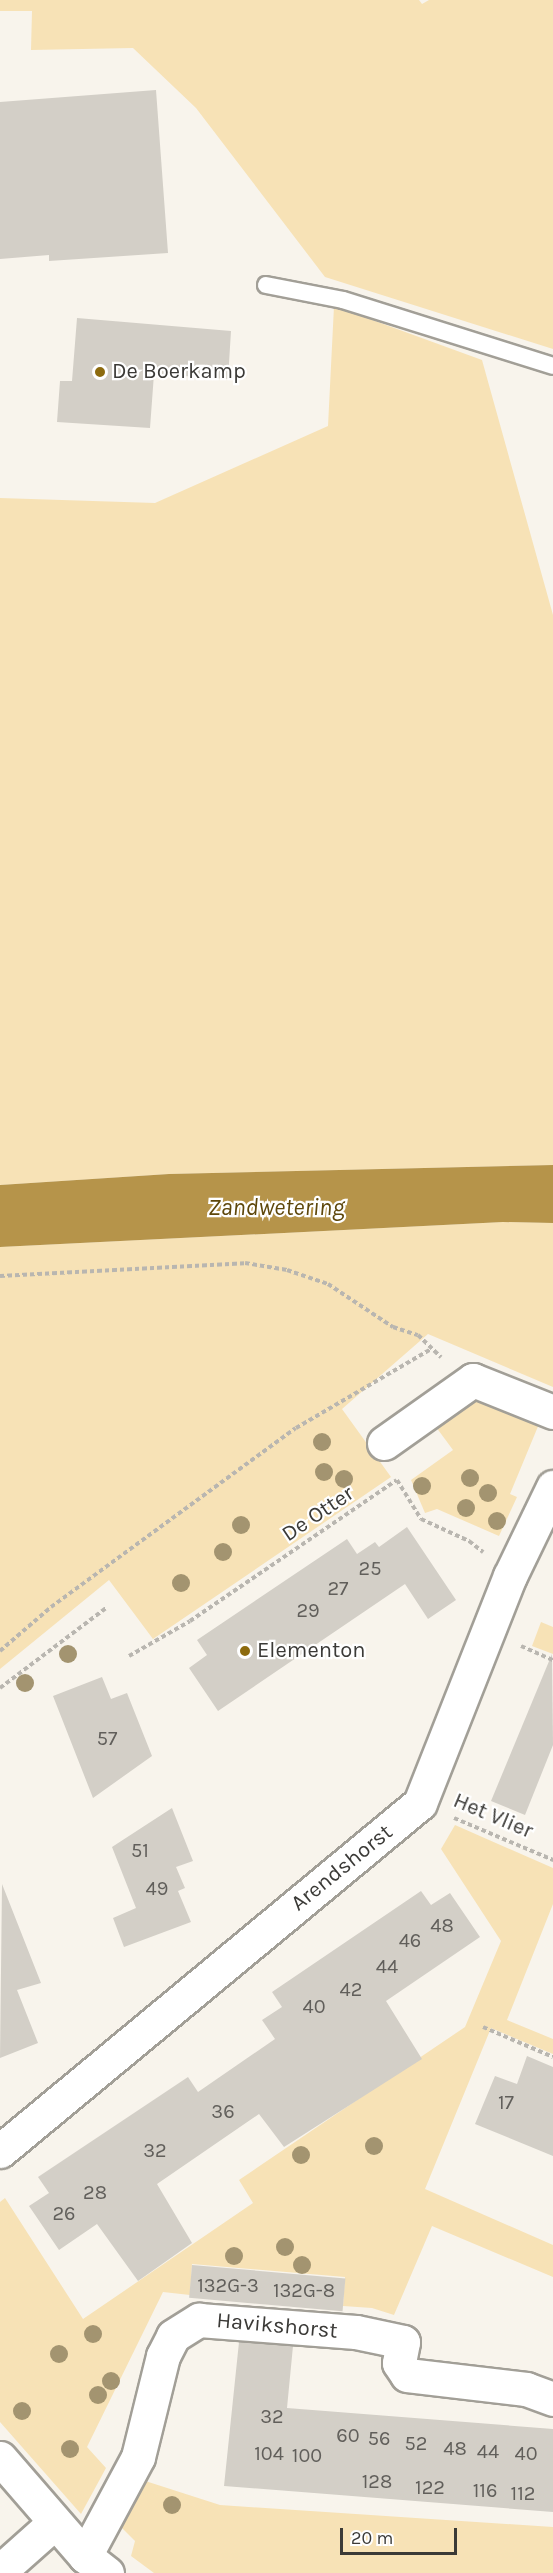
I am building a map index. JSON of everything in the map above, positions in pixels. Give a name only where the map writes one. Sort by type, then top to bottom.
[{"type":"street","points":[[384,1443],[473,1380],[553,1412]]},
{"type":"street","name":"Arendshorst","points":[[0,2151],[420,1803],[510,1576],[553,1487]]},
{"type":"street","name":"Havikshorst","points":[[0,2458],[54,2523],[96,2565],[138,2457],[164,2356],[173,2336],[199,2320],[356,2332],[403,2342],[399,2363],[407,2375],[526,2389],[553,2399]]},
{"type":"street","points":[[0,2571],[54,2523]]},
{"type":"lane","points":[[266,285],[343,300],[553,366]]},
{"type":"path","points":[[0,1276],[245,1263],[287,1270],[328,1284],[393,1327],[418,1335],[431,1349],[473,1380]]},
{"type":"path","points":[[0,1651],[51,1607],[296,1428],[431,1349]]},
{"type":"path","name":"De Otter","points":[[129,1656],[190,1621],[397,1480],[421,1519],[470,1540],[510,1576]]},
{"type":"path","points":[[0,1688],[106,1608]]},
{"type":"path","name":"Het Vlier","points":[[420,1803],[553,1860]]},
{"type":"path","points":[[483,2027],[553,2057]]},
{"type":"shaded area","points":[[0,0],[419,0],[422,4],[429,0],[553,0],[553,349],[325,277],[196,108],[133,48],[31,50],[32,11],[0,11]]},
{"type":"shaded area","points":[[334,306],[482,360],[553,615],[553,1165],[169,1174],[0,1185],[0,498],[155,503],[328,426]]},
{"type":"shaded area","points":[[503,1222],[553,1223],[553,1387],[428,1334],[342,1409],[391,1477],[153,1639],[109,1580],[0,1669],[0,1247]]},
{"type":"shaded area","points":[[477,1398],[539,1424],[510,1494],[517,1497],[499,1536],[437,1509],[425,1513],[411,1480],[453,1450],[436,1427]]},
{"type":"shaded area","points":[[541,1622],[553,1627],[553,1654],[532,1646]]},
{"type":"shaded area","points":[[455,1825],[553,1868],[553,1904],[507,2020],[553,2039],[553,2054],[491,2028],[425,2189],[553,2245],[553,2277],[432,2226],[394,2315],[372,2308],[343,2306],[345,2277],[192,2264],[190,2295],[163,2292],[87,2447],[106,2468],[81,2514],[0,2422],[0,2202],[5,2198],[83,2319],[253,2203],[239,2180],[465,2027],[501,1941],[441,1849]]},
{"type":"shaded area","points":[[136,2478],[220,2505],[553,2527],[553,2573],[154,2573],[131,2556],[135,2541],[116,2522]]},
{"type":"water","name":"Zandwetering","points":[[553,1165],[553,1223],[503,1222],[0,1247],[0,1185],[169,1174]]},
{"type":"building","points":[[156,90],[168,253],[49,261],[49,255],[0,259],[0,102]]},
{"type":"building","points":[[77,318],[231,331],[228,379],[154,374],[150,428],[57,422],[60,381],[72,381]]},
{"type":"building","points":[[407,1527],[456,1600],[428,1619],[405,1584],[218,1711],[189,1668],[207,1655],[197,1640],[347,1539],[357,1554],[375,1542],[379,1547]]},
{"type":"building","points":[[552,1654],[553,1745],[525,1815],[491,1801]]},
{"type":"building","points":[[102,1677],[111,1699],[127,1693],[152,1756],[93,1798],[53,1696]]},
{"type":"building","points":[[172,1808],[193,1861],[176,1867],[185,1888],[178,1891],[191,1922],[124,1947],[113,1918],[136,1908],[112,1847]]},
{"type":"building","points":[[2,1884],[41,1983],[17,1990],[38,2043],[0,2058]]},
{"type":"building","points":[[421,1891],[431,1905],[450,1893],[480,1937],[386,2001],[422,2059],[284,2147],[259,2114],[157,2184],[192,2243],[138,2281],[97,2224],[59,2250],[29,2206],[49,2193],[38,2177],[188,2077],[198,2092],[275,2039],[262,2020],[282,2007],[272,1992]]},
{"type":"building","points":[[527,2056],[553,2067],[553,2156],[475,2124],[495,2076],[517,2084]]},
{"type":"building","points":[[192,2265],[345,2278],[343,2311],[189,2298]]},
{"type":"building","points":[[239,2342],[293,2346],[287,2408],[553,2429],[553,2512],[224,2486]]},
{"type":"place","name":"De Boerkamp","points":[[100,372]]},
{"type":"place","name":"Elementon","points":[[245,1651]]}]
